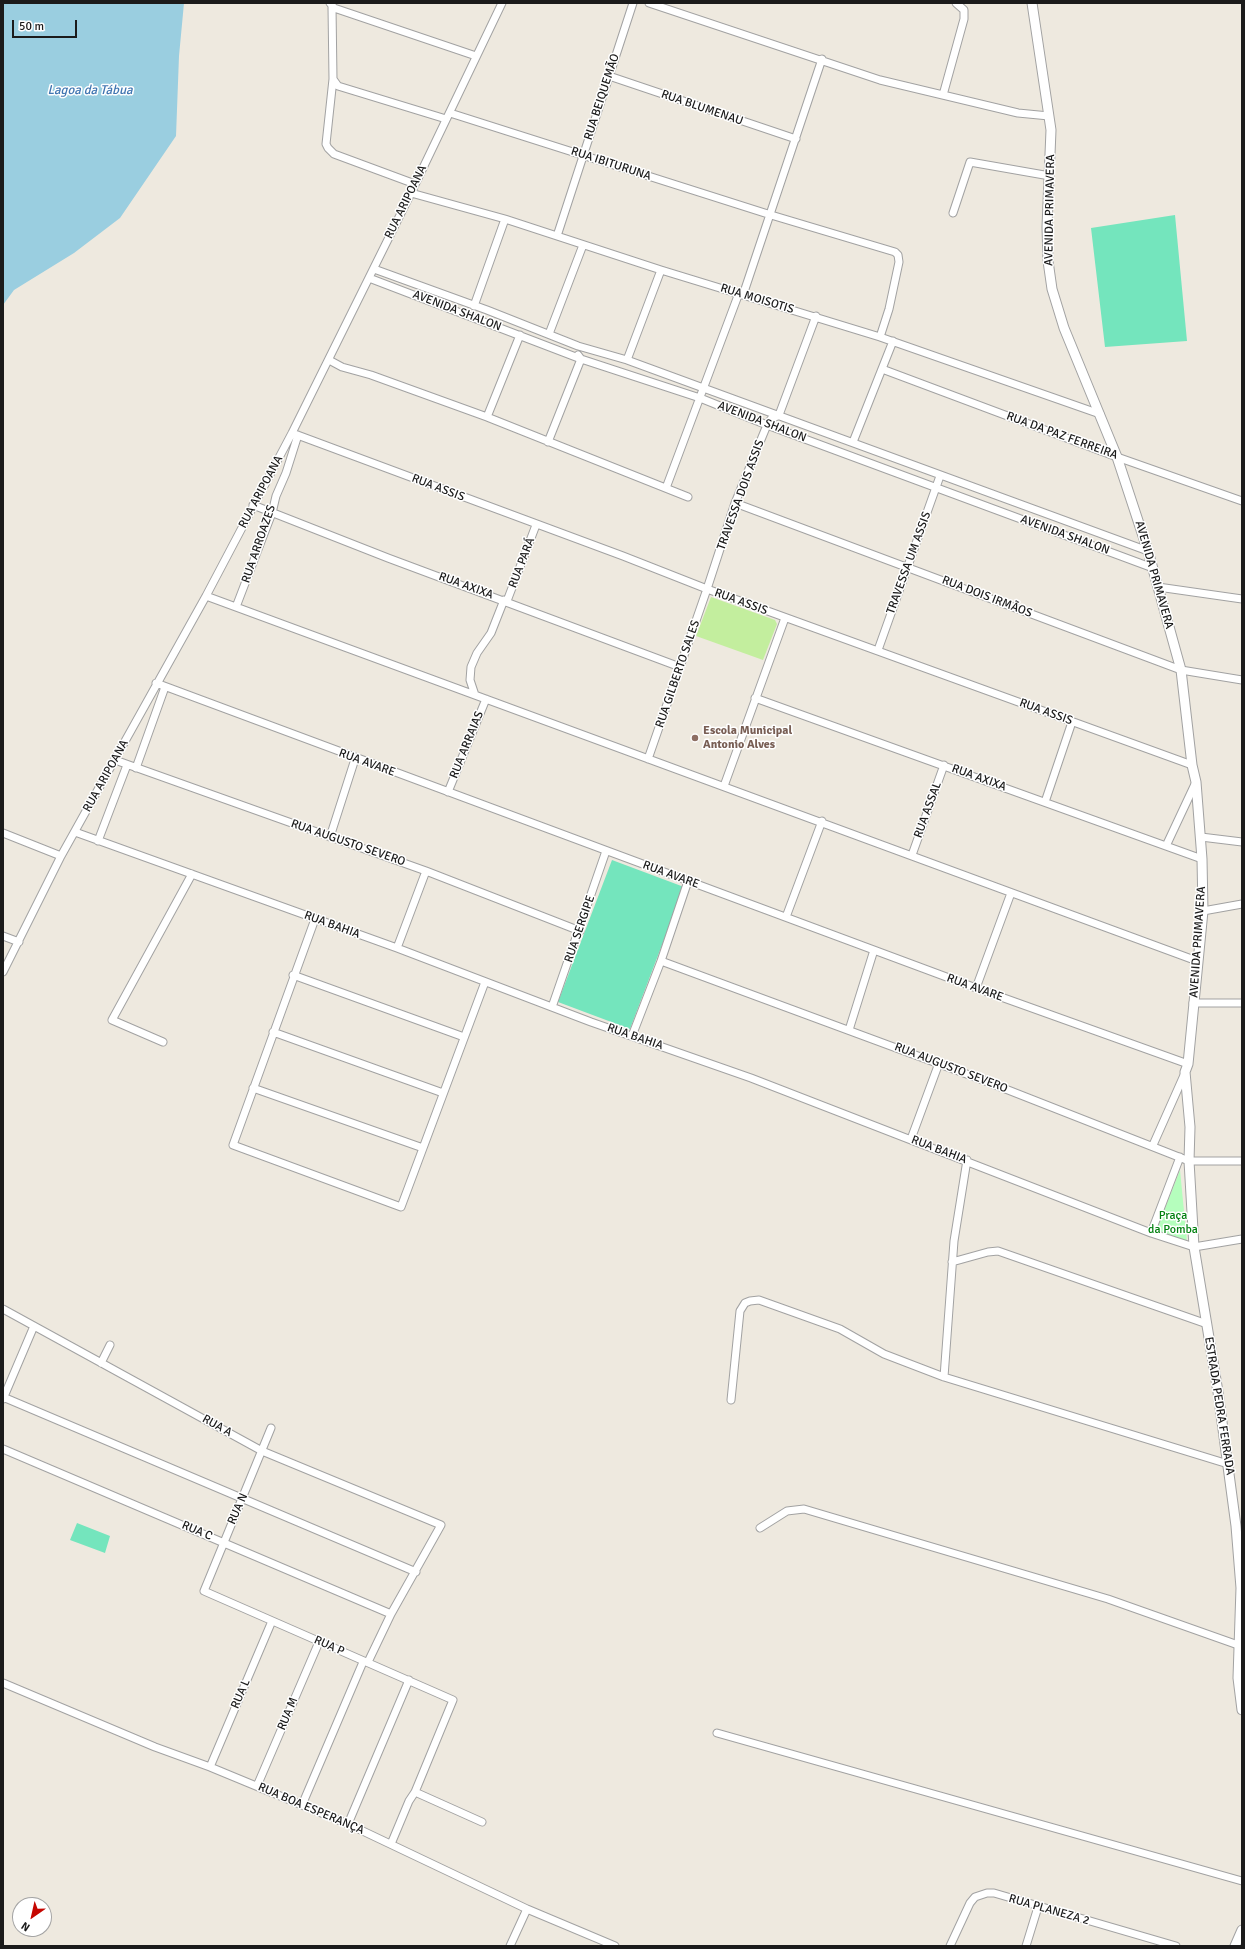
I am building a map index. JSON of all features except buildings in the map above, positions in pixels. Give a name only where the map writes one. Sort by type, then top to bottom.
[{"type":"street","name":"RUA ARIPOANA","points":[[3,972],[61,856],[156,683],[206,596],[253,505],[295,434],[328,360],[374,269],[502,3]]},
{"type":"street","name":"RUA BEIQUEMÃO","points":[[557,236],[633,3]]},
{"type":"street","points":[[649,3],[822,59],[880,80],[1018,114],[1049,116]]},
{"type":"street","points":[[943,95],[964,18],[964,10],[956,3]]},
{"type":"street","name":"AVENIDA PRIMAVERA","points":[[1032,3],[1051,130],[1048,262],[1052,289],[1064,328],[1117,457],[1153,568],[1180,670],[1192,765],[1196,782],[1201,837],[1203,911],[1186,1068],[1190,1127],[1189,1161]]},
{"type":"street","points":[[415,184],[334,154],[326,144],[334,79],[331,5],[476,56]]},
{"type":"street","points":[[666,488],[771,215],[822,59]]},
{"type":"street","name":"RUA BLUMENAU","points":[[609,76],[796,139]]},
{"type":"street","name":"RUA IBITURUNA","points":[[334,79],[335,83],[341,89],[448,116],[583,155],[771,215],[897,253],[899,262],[889,309],[880,337]]},
{"type":"street","points":[[953,213],[970,162],[1050,176]]},
{"type":"street","name":"RUA MOISOTIS","points":[[411,193],[505,219],[661,270],[816,316],[893,341],[1100,414]]},
{"type":"street","points":[[474,306],[505,219]]},
{"type":"street","points":[[549,334],[583,245]]},
{"type":"street","name":"AVENIDA SHALON","points":[[374,269],[578,346],[626,360],[704,388],[853,442],[940,476],[1148,551]]},
{"type":"street","points":[[626,360],[661,270]]},
{"type":"street","name":"AVENIDA SHALON","points":[[369,278],[580,359],[700,398],[767,425],[1153,568]]},
{"type":"street","points":[[482,321],[486,310]]},
{"type":"street","name":"TRAVESSA DOIS ASSIS","points":[[707,590],[735,503],[767,425],[771,419],[778,415],[816,316]]},
{"type":"street","points":[[536,341],[540,331]]},
{"type":"street","points":[[487,417],[520,335]]},
{"type":"street","points":[[853,442],[893,341]]},
{"type":"street","points":[[548,442],[580,359],[577,353],[578,346]]},
{"type":"street","points":[[328,360],[342,367],[371,375],[487,417],[688,497]]},
{"type":"street","name":"RUA DA PAZ FERREIRA","points":[[882,369],[1117,457],[1242,501]]},
{"type":"street","points":[[662,386],[666,375]]},
{"type":"street","name":"RUA ARROAZES","points":[[236,607],[272,513],[276,496],[286,473],[295,434]]},
{"type":"street","name":"RUA ASSIS","points":[[295,434],[623,556],[707,590],[878,650],[1192,765]]},
{"type":"street","points":[[909,477],[914,466]]},
{"type":"street","name":"TRAVESSA UM ASSIS","points":[[878,650],[940,476]]},
{"type":"street","name":"RUA DOIS IRMÃOS","points":[[735,503],[1180,670],[1242,680]]},
{"type":"street","name":"RUA AXIXA","points":[[253,505],[388,558],[680,666]]},
{"type":"street","name":"RUA PARÁ","points":[[476,695],[470,680],[471,667],[477,653],[490,633],[505,601],[536,524]]},
{"type":"street","points":[[1158,587],[1242,599]]},
{"type":"street","name":"RUA GILBERTO SALES","points":[[648,759],[707,590]]},
{"type":"street","points":[[206,596],[1197,961]]},
{"type":"street","points":[[724,786],[785,618]]},
{"type":"street","name":"RUA AVARE","points":[[156,683],[355,759],[786,917],[1186,1068]]},
{"type":"street","points":[[136,768],[165,687]]},
{"type":"street","name":"RUA AXIXA","points":[[755,698],[1202,859]]},
{"type":"street","name":"RUA ARRAIAS","points":[[448,792],[486,699]]},
{"type":"street","points":[[1045,802],[1072,722]]},
{"type":"street","points":[[330,837],[355,759]]},
{"type":"street","name":"RUA AUGUSTO SEVERO","points":[[114,760],[426,871],[580,931]]},
{"type":"street","points":[[98,841],[127,765]]},
{"type":"street","name":"RUA ASSAL","points":[[912,855],[944,765]]},
{"type":"street","points":[[1166,846],[1196,782]]},
{"type":"street","points":[[786,917],[822,822]]},
{"type":"street","name":"RUA BAHIA","points":[[75,832],[397,948],[552,1007],[751,1078],[1151,1232],[1194,1247]]},
{"type":"street","points":[[3,833],[61,856]]},
{"type":"street","points":[[1201,837],[1242,842]]},
{"type":"street","name":"RUA SERGIPE","points":[[552,1007],[580,931],[606,851]]},
{"type":"street","points":[[397,948],[426,871]]},
{"type":"street","points":[[163,1042],[112,1020],[192,874]]},
{"type":"street","points":[[632,1036],[661,961],[688,881]]},
{"type":"street","points":[[976,988],[1011,893]]},
{"type":"street","points":[[1203,911],[1242,904]]},
{"type":"street","points":[[315,919],[233,1145],[401,1207],[485,982]]},
{"type":"street","points":[[3,936],[19,942]]},
{"type":"street","points":[[850,1030],[874,950]]},
{"type":"street","name":"RUA AUGUSTO SEVERO","points":[[661,961],[939,1063],[1189,1161],[1242,1161]]},
{"type":"street","points":[[294,975],[464,1037]]},
{"type":"street","points":[[1193,1003],[1242,1003]]},
{"type":"street","points":[[273,1032],[443,1093]]},
{"type":"street","points":[[911,1139],[939,1063]]},
{"type":"street","points":[[1153,1146],[1186,1068]]},
{"type":"street","points":[[253,1088],[423,1148]]},
{"type":"street","points":[[1151,1232],[1180,1157]]},
{"type":"street","points":[[944,1377],[952,1262],[967,1160]]},
{"type":"street","name":"ESTRADA PEDRA FERRADA","points":[[1189,1161],[1194,1247],[1228,1464],[1241,1588],[1238,1678],[1242,1710]]},
{"type":"street","points":[[1194,1247],[1242,1239]]},
{"type":"street","points":[[952,1262],[988,1252],[998,1251],[1207,1324]]},
{"type":"street","points":[[731,1400],[739,1315],[742,1307],[750,1301],[768,1302],[840,1329],[884,1354],[944,1377],[1228,1464]]},
{"type":"street","name":"RUA A","points":[[3,1309],[262,1451],[441,1525],[416,1572]]},
{"type":"street","points":[[34,1326],[3,1398],[244,1498],[416,1572],[391,1614],[366,1662],[302,1805]]},
{"type":"street","points":[[101,1363],[110,1345]]},
{"type":"street","name":"RUA N","points":[[204,1591],[223,1542],[244,1498],[271,1428]]},
{"type":"street","name":"RUA C","points":[[3,1449],[391,1614]]},
{"type":"street","points":[[760,1528],[787,1511],[804,1509],[1108,1599],[1238,1645]]},
{"type":"street","name":"RUA P","points":[[204,1591],[453,1700],[415,1792]]},
{"type":"street","name":"RUA L","points":[[210,1767],[272,1621]]},
{"type":"street","name":"RUA M","points":[[257,1786],[319,1642]]},
{"type":"street","points":[[348,1824],[409,1680]]},
{"type":"street","name":"RUA BOA ESPERANÇA","points":[[3,1683],[155,1747],[210,1767],[348,1824],[527,1909],[615,1946]]},
{"type":"street","points":[[718,1733],[1242,1881]]},
{"type":"street","points":[[391,1844],[409,1801],[415,1792],[482,1822]]},
{"type":"street","name":"RUA PLANEZA 2","points":[[950,1946],[970,1903],[975,1897],[981,1894],[994,1893],[1176,1946]]},
{"type":"street","points":[[1026,1946],[1038,1907]]},
{"type":"street","points":[[510,1946],[527,1909]]},
{"type":"street","points":[[1234,1946],[1242,1930]]},
{"type":"green space","points":[[1175,215],[1187,341],[1105,347],[1091,228]]},
{"type":"green space","points":[[711,597],[775,620],[777,624],[763,660],[696,636]]},
{"type":"green space","points":[[612,860],[684,887],[630,1029],[558,1002]]},
{"type":"green space","name":"Praça da Pomba","points":[[1180,1170],[1187,1242],[1156,1231]]},
{"type":"green space","points":[[77,1523],[110,1536],[105,1553],[70,1540]]},
{"type":"water","name":"Lagoa da Tábua","points":[[3,3],[184,3],[179,56],[176,136],[120,218],[74,253],[14,290],[3,305]]},
{"type":"place","name":"Escola Municipal Antonio Alves","points":[[695,738]]}]
